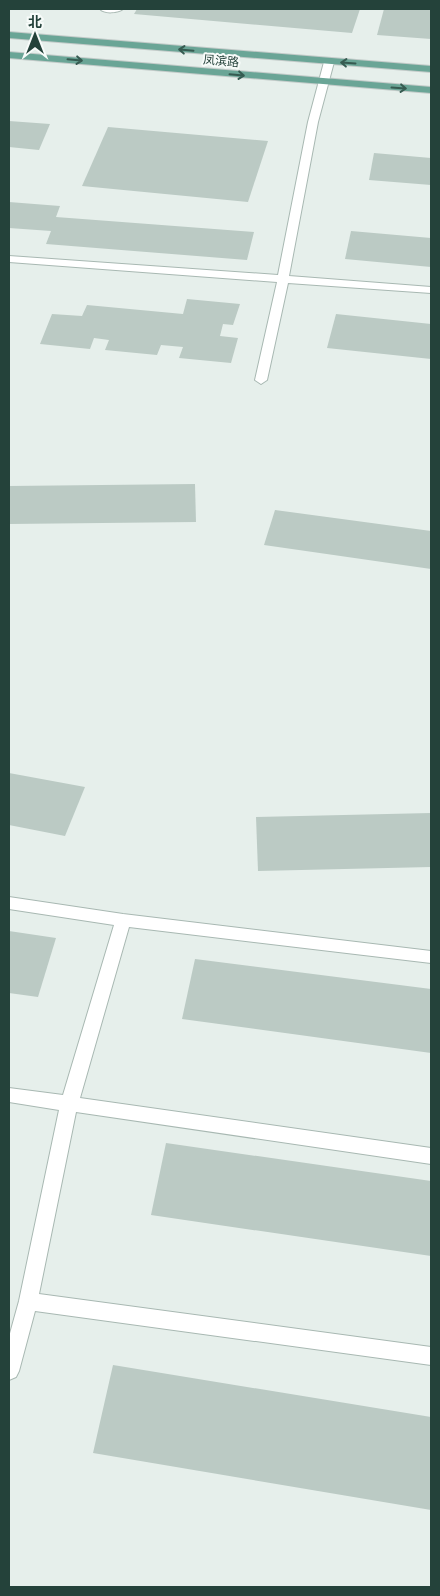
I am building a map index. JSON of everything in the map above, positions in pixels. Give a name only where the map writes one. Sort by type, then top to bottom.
[{"type":"main road","name":"凤滨路","points":[[9,35],[431,69]]},
{"type":"main road","name":"凤滨路","points":[[9,55],[431,90]]},
{"type":"street","points":[[104,9],[118,9]]},
{"type":"street","points":[[261,380],[283,279],[313,122],[329,62]]},
{"type":"street","points":[[9,259],[431,290]]},
{"type":"street","points":[[9,903],[122,920],[431,957]]},
{"type":"street","points":[[9,1370],[28,1301],[69,1105],[122,920]]},
{"type":"street","points":[[9,1095],[431,1156]]},
{"type":"street","points":[[28,1301],[431,1356]]},
{"type":"building","points":[[137,9],[360,9],[352,33],[134,14]]},
{"type":"building","points":[[384,9],[431,9],[431,39],[377,35]]},
{"type":"building","points":[[9,121],[50,124],[39,150],[9,147]]},
{"type":"building","points":[[108,127],[268,141],[248,202],[82,186]]},
{"type":"building","points":[[374,153],[431,158],[431,185],[369,180]]},
{"type":"building","points":[[9,202],[60,206],[56,217],[254,232],[247,260],[46,244],[51,231],[9,228]]},
{"type":"building","points":[[351,231],[431,238],[431,267],[345,259]]},
{"type":"building","points":[[187,299],[240,304],[233,325],[223,324],[220,336],[238,338],[231,363],[179,358],[183,347],[161,345],[157,355],[105,350],[109,340],[94,338],[90,349],[40,344],[52,314],[82,316],[87,305],[183,314]]},
{"type":"building","points":[[336,314],[431,324],[431,359],[327,348]]},
{"type":"building","points":[[195,484],[196,522],[9,524],[9,486]]},
{"type":"building","points":[[275,510],[431,531],[431,569],[264,545]]},
{"type":"building","points":[[9,773],[85,787],[65,836],[9,825]]},
{"type":"building","points":[[431,813],[431,867],[258,871],[256,817]]},
{"type":"building","points":[[9,931],[56,938],[38,997],[9,993]]},
{"type":"building","points":[[195,959],[431,989],[431,1053],[182,1019]]},
{"type":"building","points":[[166,1143],[431,1181],[431,1256],[151,1215]]},
{"type":"building","points":[[113,1365],[431,1417],[431,1510],[93,1453]]}]
